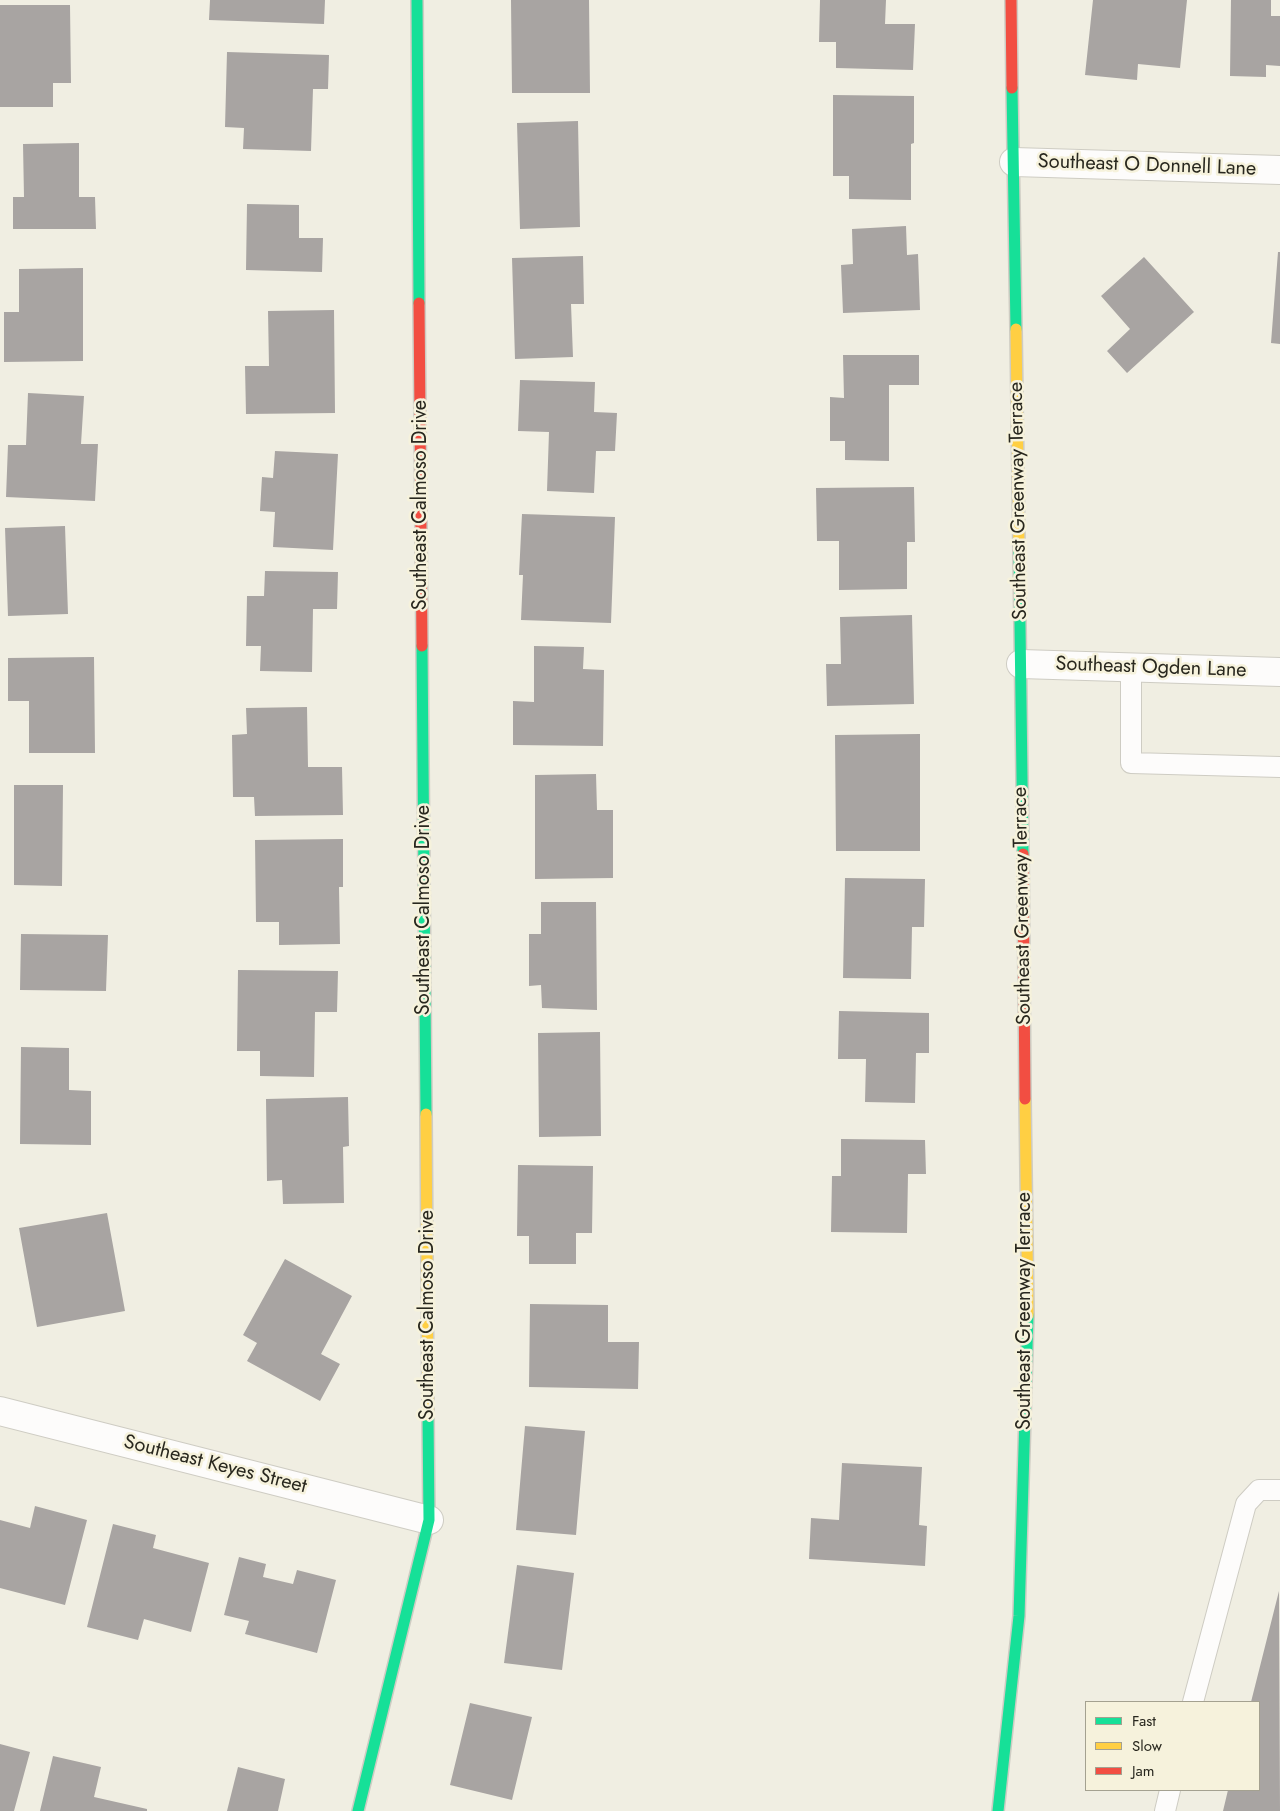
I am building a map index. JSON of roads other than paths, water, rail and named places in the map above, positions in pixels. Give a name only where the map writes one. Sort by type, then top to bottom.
[{"type":"street","name":"Southeast Calmoso Drive","points":[[358,1811],[429,1520],[417,0]]},
{"type":"street","name":"Southeast Greenway Terrace","points":[[998,1811],[1020,1616],[1028,1344],[1021,664],[1011,0]]},
{"type":"street","name":"Southeast O Donnell Lane","points":[[1014,162],[1280,170]]},
{"type":"street","name":"Southeast Ogden Lane","points":[[1021,664],[1280,672]]},
{"type":"street","name":"Southeast Keyes Street","points":[[0,1411],[429,1520]]},
{"type":"lane","points":[[1131,667],[1131,763],[1280,767]]},
{"type":"lane","points":[[1193,1701],[1246,1504],[1259,1490],[1280,1490]]},
{"type":"lane","points":[[1165,1811],[1170,1791]]}]
